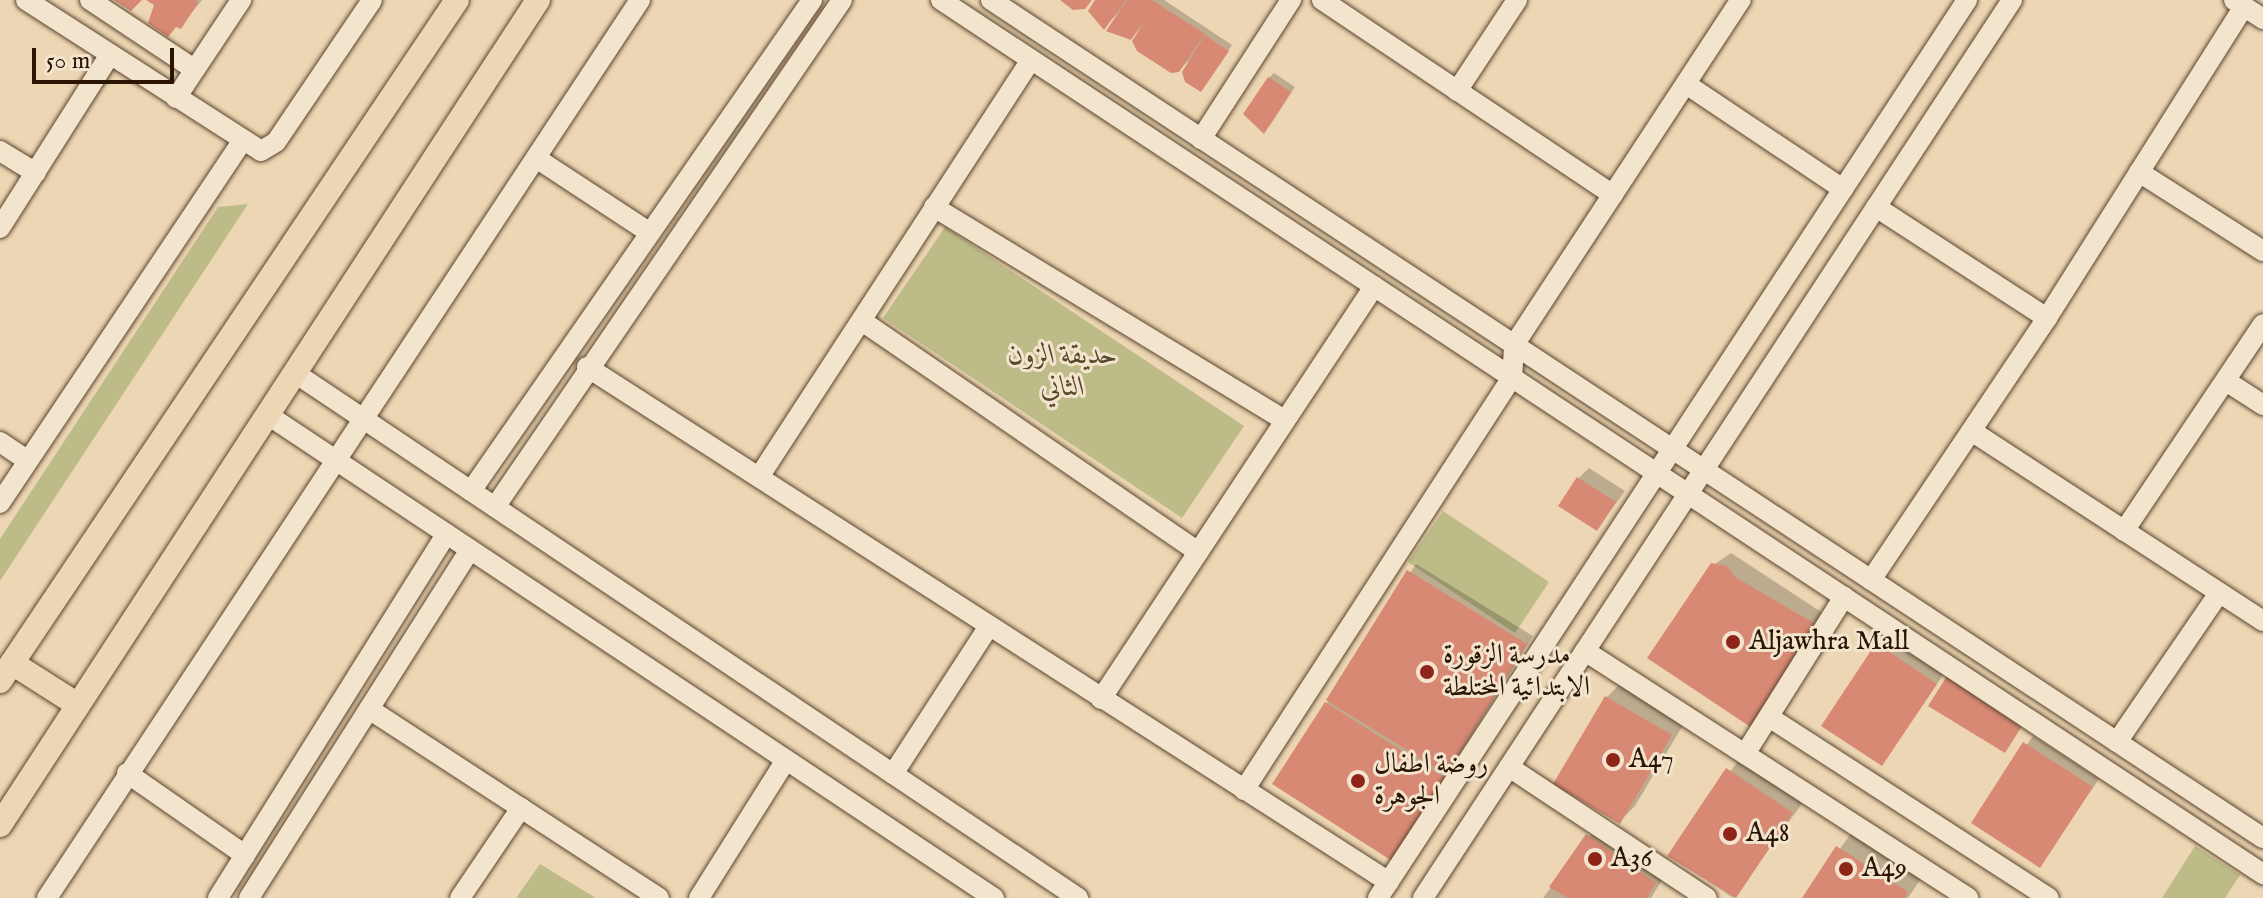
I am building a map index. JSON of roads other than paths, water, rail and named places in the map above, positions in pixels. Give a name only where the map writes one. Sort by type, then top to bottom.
[{"type":"main road","points":[[78,705],[6,672],[457,0]]},
{"type":"main road","points":[[0,825],[538,0]]},
{"type":"street","points":[[26,0],[261,151],[272,147],[372,0]]},
{"type":"street","points":[[90,0],[194,69]]},
{"type":"street","points":[[176,98],[241,0]]},
{"type":"street","points":[[47,898],[640,0]]},
{"type":"street","points":[[471,491],[812,0]]},
{"type":"street","points":[[495,507],[587,367],[842,0]]},
{"type":"street","points":[[941,0],[2263,874]]},
{"type":"street","points":[[991,0],[2263,838]]},
{"type":"street","points":[[1201,139],[1291,0]]},
{"type":"street","points":[[1322,0],[1613,195]]},
{"type":"street","points":[[1457,91],[1517,0]]},
{"type":"street","points":[[1244,790],[1512,377],[1514,345],[1741,0]]},
{"type":"street","points":[[587,367],[1244,790],[1384,890],[1967,0]]},
{"type":"street","points":[[1423,898],[2012,0]]},
{"type":"street","points":[[1871,580],[2047,318],[2139,172],[2239,3],[2263,19]]},
{"type":"street","points":[[0,228],[110,55]]},
{"type":"street","points":[[759,477],[1031,60]]},
{"type":"street","points":[[1686,84],[1843,189]]},
{"type":"street","points":[[0,503],[242,141]]},
{"type":"street","points":[[0,151],[36,173]]},
{"type":"street","points":[[536,158],[650,233]]},
{"type":"street","points":[[2139,172],[2263,251]]},
{"type":"street","points":[[934,207],[1284,420]]},
{"type":"street","points":[[1876,207],[2047,318]]},
{"type":"street","points":[[1101,699],[1374,286]]},
{"type":"street","points":[[862,321],[1198,552]]},
{"type":"street","points":[[2124,531],[2263,324]]},
{"type":"street","points":[[295,373],[1078,898]]},
{"type":"street","points":[[2226,381],[2263,405]]},
{"type":"street","points":[[268,415],[994,898]]},
{"type":"street","points":[[1973,432],[2263,621]]},
{"type":"street","points":[[0,442],[27,460]]},
{"type":"street","points":[[218,898],[446,534]]},
{"type":"street","points":[[249,898],[470,550]]},
{"type":"street","points":[[2117,742],[2219,593]]},
{"type":"street","points":[[1745,754],[1844,597]]},
{"type":"street","points":[[893,774],[989,626]]},
{"type":"street","points":[[1585,651],[1968,898]]},
{"type":"street","points":[[369,709],[659,898]]},
{"type":"street","points":[[1769,717],[2049,898]]},
{"type":"street","points":[[699,898],[786,760]]},
{"type":"street","points":[[1509,767],[1707,898]]},
{"type":"street","points":[[127,773],[245,855]]},
{"type":"street","points":[[460,898],[521,808]]},
{"type":"place","name":"Aljawhra Mall","points":[[1733,642]]},
{"type":"place","name":"مدرسة الزقورة الابتدائية المختلطة","points":[[1427,672]]},
{"type":"place","name":"A47","points":[[1613,760]]},
{"type":"place","name":"روضة اطفال الجوهرة","points":[[1358,781]]},
{"type":"place","name":"A48","points":[[1730,834]]},
{"type":"place","name":"A36","points":[[1595,859]]},
{"type":"place","name":"A49","points":[[1846,869]]},
{"type":"park label","name":"حديقة الزون الثاني","points":[[1063,372]]}]
